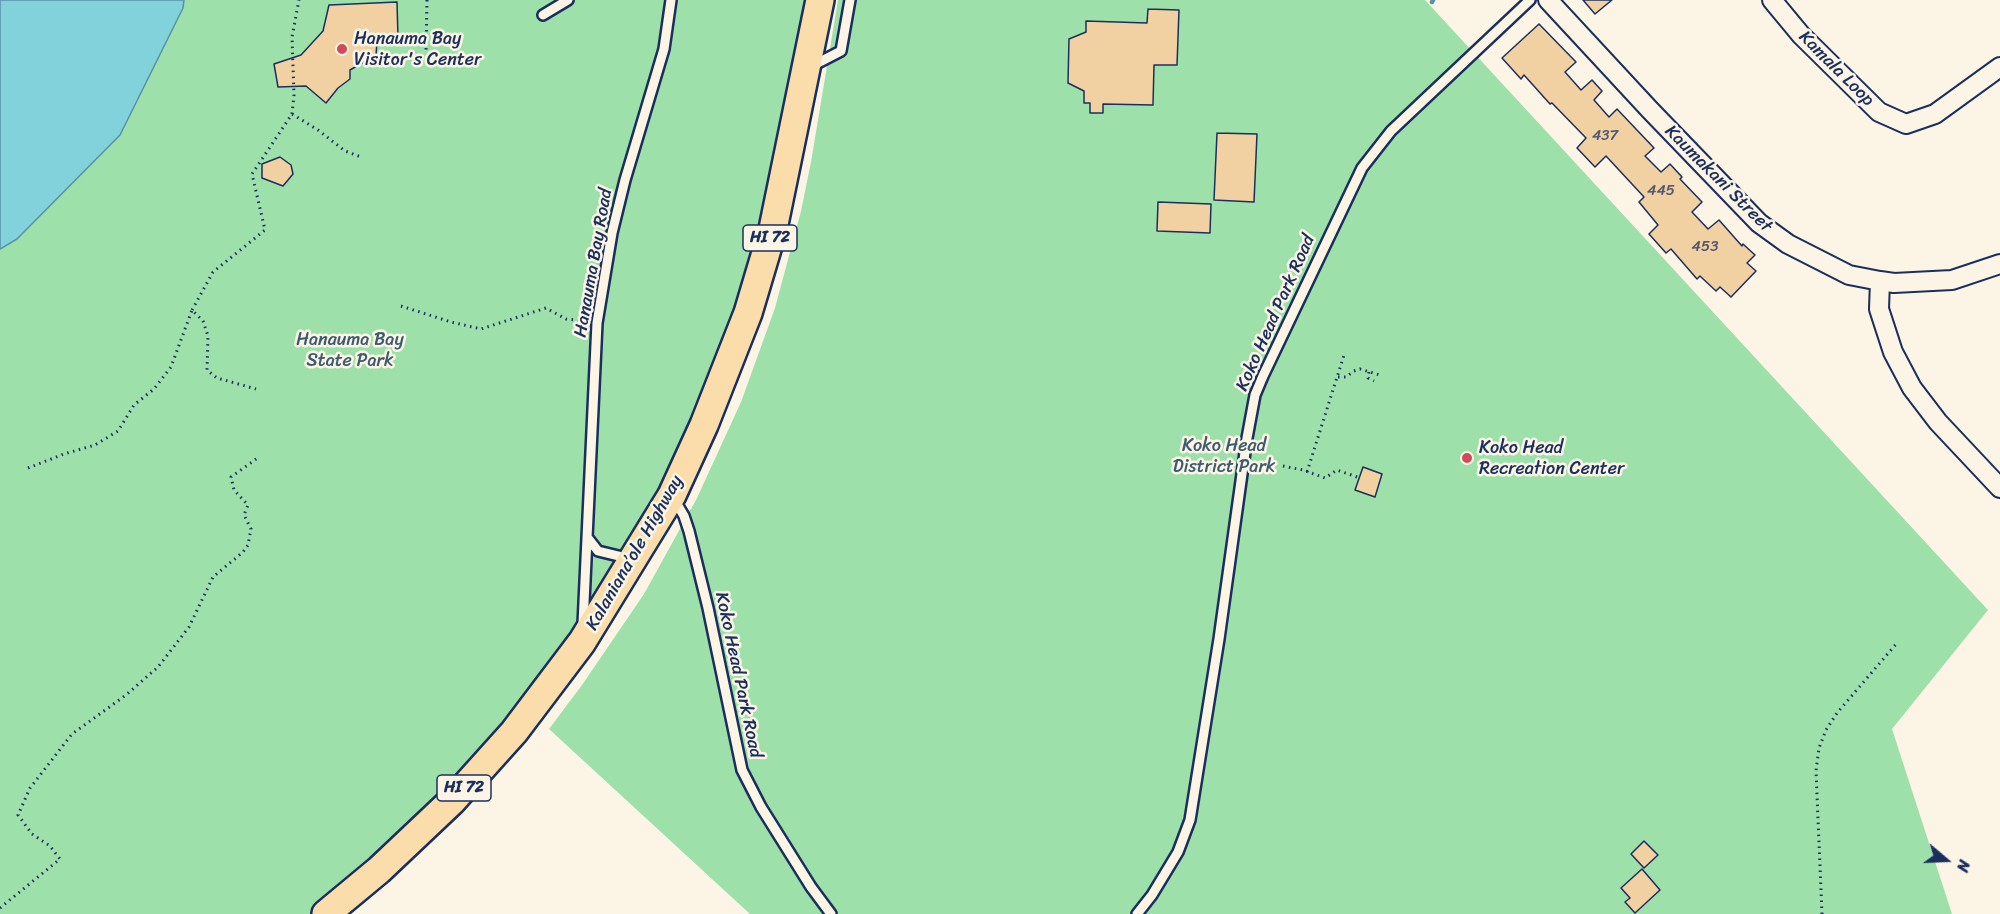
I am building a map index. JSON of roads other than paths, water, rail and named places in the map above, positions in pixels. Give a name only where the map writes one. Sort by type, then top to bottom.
[{"type":"main road","name":"Kalaniana’ole Highway","points":[[326,914],[379,870],[452,801],[514,732],[582,642],[672,495],[704,425],[748,313],[773,229],[820,0]]},
{"type":"street","name":"Kaumakani Street","points":[[1548,0],[1758,223],[1782,240],[1849,275],[1880,282],[1952,280],[2000,264]]},
{"type":"street","name":"Kamala Loop","points":[[1772,0],[1801,35],[1879,112],[1906,124],[1935,114],[2000,67]]},
{"type":"street","points":[[1880,282],[1879,309],[1893,352],[1912,388],[1938,422],[2000,488]]},
{"type":"lane","points":[[543,15],[568,0]]},
{"type":"lane","name":"Hanauma Bay Road","points":[[582,642],[597,323],[612,233],[625,180],[662,58],[672,0]]},
{"type":"lane","points":[[807,69],[841,51],[850,0]]},
{"type":"lane","name":"Koko Head Park Road","points":[[1137,914],[1152,895],[1178,852],[1190,820],[1219,639],[1247,438],[1255,395],[1263,376],[1362,168],[1391,131],[1530,0]]},
{"type":"lane","name":"Koko Head Park Road","points":[[672,495],[684,516],[689,531],[745,777],[811,887],[831,914]]},
{"type":"lane","points":[[587,537],[598,551],[634,560]]},
{"type":"water","points":[[0,0],[184,0],[183,8],[120,135],[17,239],[0,249]]},
{"type":"place","name":"Hanauma Bay Visitor's Center","points":[[342,49]]},
{"type":"place","name":"Koko Head Recreation Center","points":[[1467,458]]},
{"type":"park label","name":"Hanauma Bay State Park","points":[[350,350]]},
{"type":"park label","name":"Koko Head District Park","points":[[1224,456]]}]
